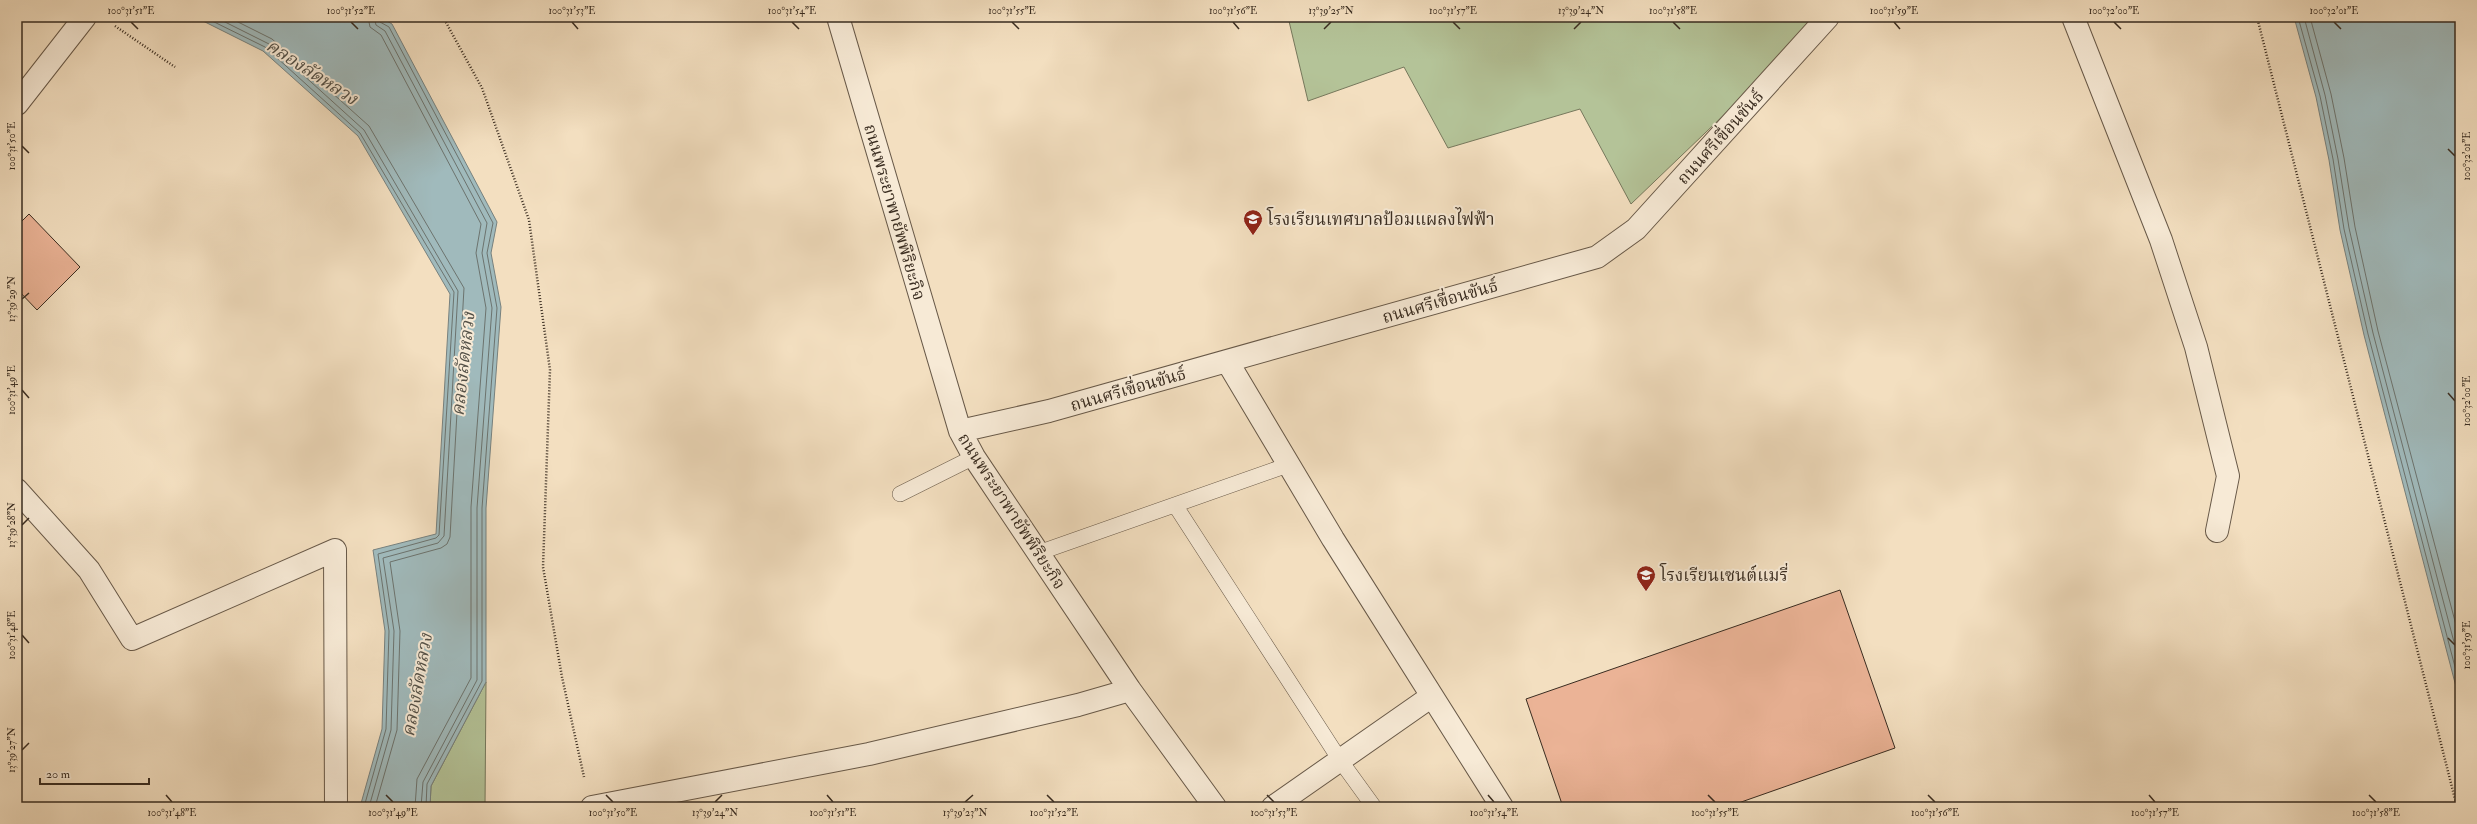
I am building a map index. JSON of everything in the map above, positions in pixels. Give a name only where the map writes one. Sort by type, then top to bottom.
[{"type":"street","points":[[17,104],[85,17]]},
{"type":"street","name":"ถนนพระยาพายัพพิริยะกิจ","points":[[838,17],[960,431],[974,457],[1130,690],[1215,807]]},
{"type":"street","name":"ถนนศรีเขื่อนขันธ์","points":[[960,431],[1049,411],[1597,257],[1636,229],[1828,17]]},
{"type":"street","points":[[2073,17],[2161,240],[2196,347],[2228,476],[2217,531]]},
{"type":"street","points":[[1227,361],[1288,465],[1502,807]]},
{"type":"street","points":[[17,490],[89,570],[132,639],[335,550],[336,807]]},
{"type":"street","points":[[592,807],[869,754],[1078,705],[1130,690]]},
{"type":"street","points":[[1273,807],[1432,696]]},
{"type":"lane","points":[[900,494],[974,457]]},
{"type":"lane","points":[[1038,553],[1288,465]]},
{"type":"lane","points":[[1175,505],[1340,760],[1374,807]]},
{"type":"path","points":[[444,17],[482,88],[529,220],[550,370],[543,567],[562,677],[586,784]]},
{"type":"path","points":[[2257,17],[2457,807]]},
{"type":"path","points":[[113,25],[175,67]]},
{"type":"green space","points":[[1288,17],[1813,17],[1753,87],[1631,204],[1580,109],[1448,148],[1404,67],[1308,101]]},
{"type":"green space","points":[[486,682],[485,807],[430,807],[431,786]]},
{"type":"water","name":"คลองลัดหลวง","points":[[195,17],[380,17],[392,24],[497,222],[491,253],[501,307],[486,508],[486,682],[431,786],[430,807],[360,807],[382,729],[385,631],[373,550],[436,534],[450,294],[358,136],[263,51]]},
{"type":"water","points":[[2294,17],[2460,17],[2460,702],[2364,335],[2340,230],[2329,160],[2316,97]]},
{"type":"building","points":[[29,214],[80,267],[37,310],[17,289],[17,226]]},
{"type":"building","points":[[1840,590],[1895,748],[1727,807],[1563,807],[1526,699]]},
{"type":"place","name":"โรงเรียนเทศบาลป้อมแผลงไฟฟ้า","points":[[1253,236]]},
{"type":"place","name":"โรงเรียนเซนต์แมรี่","points":[[1646,592]]}]
